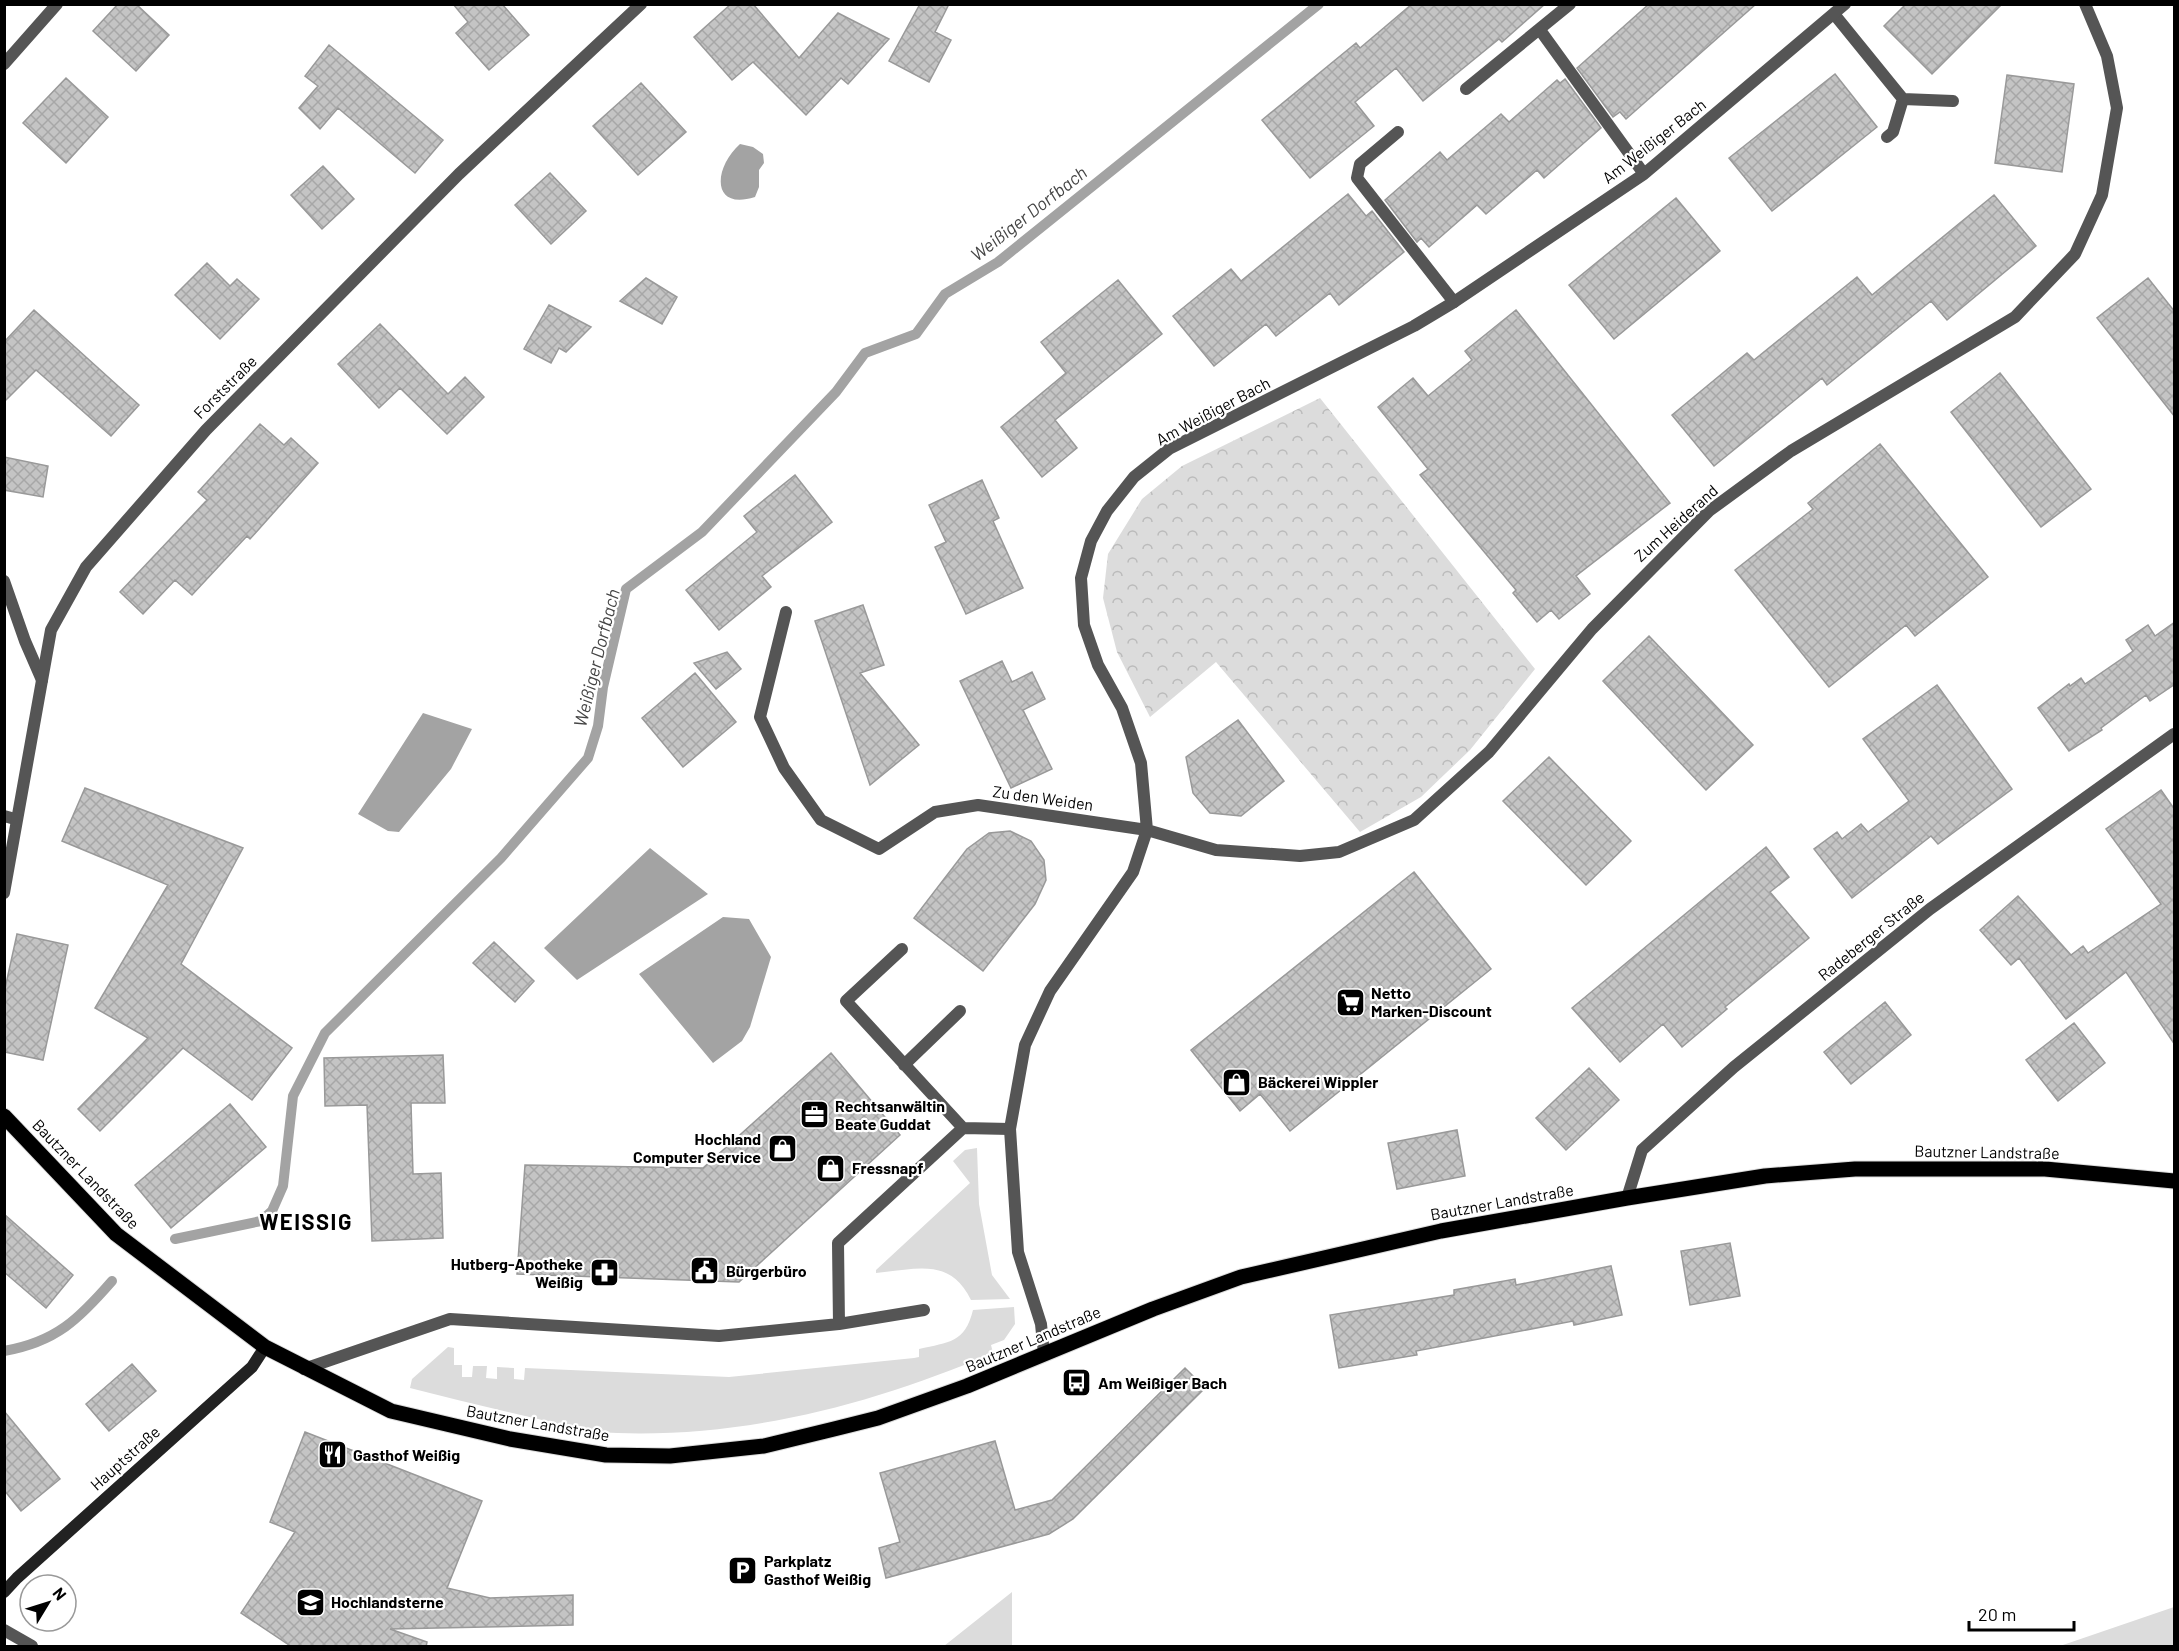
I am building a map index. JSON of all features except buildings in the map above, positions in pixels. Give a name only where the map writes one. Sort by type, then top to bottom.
[{"type":"main road","name":"Bautzner Landstraße","points":[[4,1116],[116,1234],[265,1347],[304,1369],[392,1410],[510,1439],[606,1455],[670,1456],[764,1446],[878,1418],[967,1386],[1153,1309],[1240,1277],[1441,1231],[1627,1198],[1765,1176],[1855,1169],[2045,1169],[2175,1182]]},
{"type":"street","points":[[4,64],[57,4]]},
{"type":"street","name":"Forststraße","points":[[4,893],[10,818],[42,680],[51,630],[86,567],[206,430],[459,174],[641,4]]},
{"type":"street","points":[[1466,89],[1570,4]]},
{"type":"street","name":"Am Weißiger Bach","points":[[1044,1354],[1041,1324],[1018,1252],[1010,1129],[1025,1045],[1050,991],[1133,872],[1147,830],[1141,764],[1122,708],[1098,665],[1084,625],[1081,578],[1091,541],[1107,511],[1134,477],[1169,449],[1414,326],[1454,302],[1644,174],[1845,4]]},
{"type":"street","name":"Zum Heiderand","points":[[1147,830],[1216,850],[1300,856],[1340,852],[1414,820],[1490,752],[1592,629],[1709,511],[1791,451],[2015,317],[2075,254],[2102,195],[2117,108],[2107,56],[2085,4]]},
{"type":"street","points":[[1834,14],[1903,99],[1953,101]]},
{"type":"street","points":[[1540,30],[1644,174]]},
{"type":"street","points":[[1887,137],[1893,132],[1903,99]]},
{"type":"street","points":[[1398,132],[1360,164],[1357,178],[1454,302]]},
{"type":"street","points":[[4,582],[25,642],[42,680]]},
{"type":"street","name":"Zu den Weiden","points":[[786,612],[760,717],[783,768],[821,820],[879,849],[935,812],[978,805],[1147,830]]},
{"type":"street","name":"Radeberger Straße","points":[[1627,1198],[1642,1150],[1734,1067],[1930,909],[2175,734]]},
{"type":"street","points":[[902,949],[846,1001],[963,1128]]},
{"type":"street","points":[[904,1065],[960,1011]]},
{"type":"street","points":[[839,1324],[838,1243],[963,1128],[1010,1129]]},
{"type":"street","points":[[304,1369],[450,1319],[720,1336],[839,1324],[924,1310]]},
{"type":"street","name":"Hauptstraße","points":[[4,1592],[16,1578],[252,1367],[265,1347]]},
{"type":"street","points":[[4,1630],[32,1647]]},
{"type":"green space","points":[[1320,398],[1535,669],[1470,750],[1421,797],[1360,832],[1216,662],[1150,717],[1117,652],[1103,598],[1108,554],[1142,499],[1182,466]]},
{"type":"green space","points":[[977,1148],[979,1204],[992,1275],[1010,1299],[971,1300],[963,1286],[953,1277],[931,1269],[919,1268],[876,1273],[876,1270],[970,1183],[953,1161],[965,1150]]},
{"type":"green space","points":[[1014,1307],[1015,1324],[1004,1340],[991,1345],[993,1353],[897,1389],[848,1404],[749,1425],[698,1431],[647,1433],[588,1431],[410,1388],[412,1379],[448,1347],[454,1348],[454,1365],[462,1365],[462,1377],[472,1377],[473,1366],[487,1366],[486,1378],[497,1379],[497,1367],[514,1368],[514,1379],[524,1380],[525,1368],[729,1377],[914,1358],[919,1357],[919,1349],[947,1342],[960,1335],[970,1321],[973,1310]]},
{"type":"green space","points":[[1012,1592],[1012,1646],[944,1646]]},
{"type":"green space","points":[[2174,1607],[2174,1646],[2060,1646]]},
{"type":"shaded area","points":[[740,144],[753,147],[763,154],[764,163],[759,170],[759,187],[755,197],[740,200],[730,198],[724,192],[721,175],[731,153]]},
{"type":"shaded area","points":[[423,713],[472,729],[451,769],[399,832],[388,831],[358,814]]},
{"type":"shaded area","points":[[650,848],[708,894],[577,980],[544,948]]},
{"type":"shaded area","points":[[723,917],[749,919],[771,957],[750,1027],[742,1041],[713,1063],[639,974]]},
{"type":"waterway","name":"Weißiger Dorfbach","points":[[175,1239],[261,1221],[272,1211],[283,1186],[293,1096],[325,1033],[501,858],[588,758],[598,726],[603,687],[626,589],[702,532],[836,392],[865,353],[916,334],[945,294],[998,262],[1319,4]]},
{"type":"waterway","name":"Weißiger Dorfbach","points":[[4,1351],[38,1342],[65,1327],[89,1307],[112,1281]]},
{"type":"place","name":"Netto Marken-Discount","points":[[1350,1002]]},
{"type":"place","name":"Bäckerei Wippler","points":[[1237,1082]]},
{"type":"place","name":"Rechtsanwältin Beate Guddat","points":[[814,1115]]},
{"type":"place","name":"Hochland Computer Service","points":[[782,1148]]},
{"type":"place","name":"Fressnapf","points":[[831,1168]]},
{"type":"place","name":"Bürgerbüro","points":[[705,1271]]},
{"type":"place","name":"Hutberg-Apotheke Weißig","points":[[604,1273]]},
{"type":"place","name":"Am Weißiger Bach","points":[[1077,1383]]},
{"type":"place","name":"Gasthof Weißig","points":[[332,1455]]},
{"type":"place","name":"Parkplatz Gasthof Weißig","points":[[743,1570]]},
{"type":"place","name":"Hochlandsterne","points":[[310,1602]]},
{"type":"district","name":"WEISSIG","points":[[306,1222]]}]
